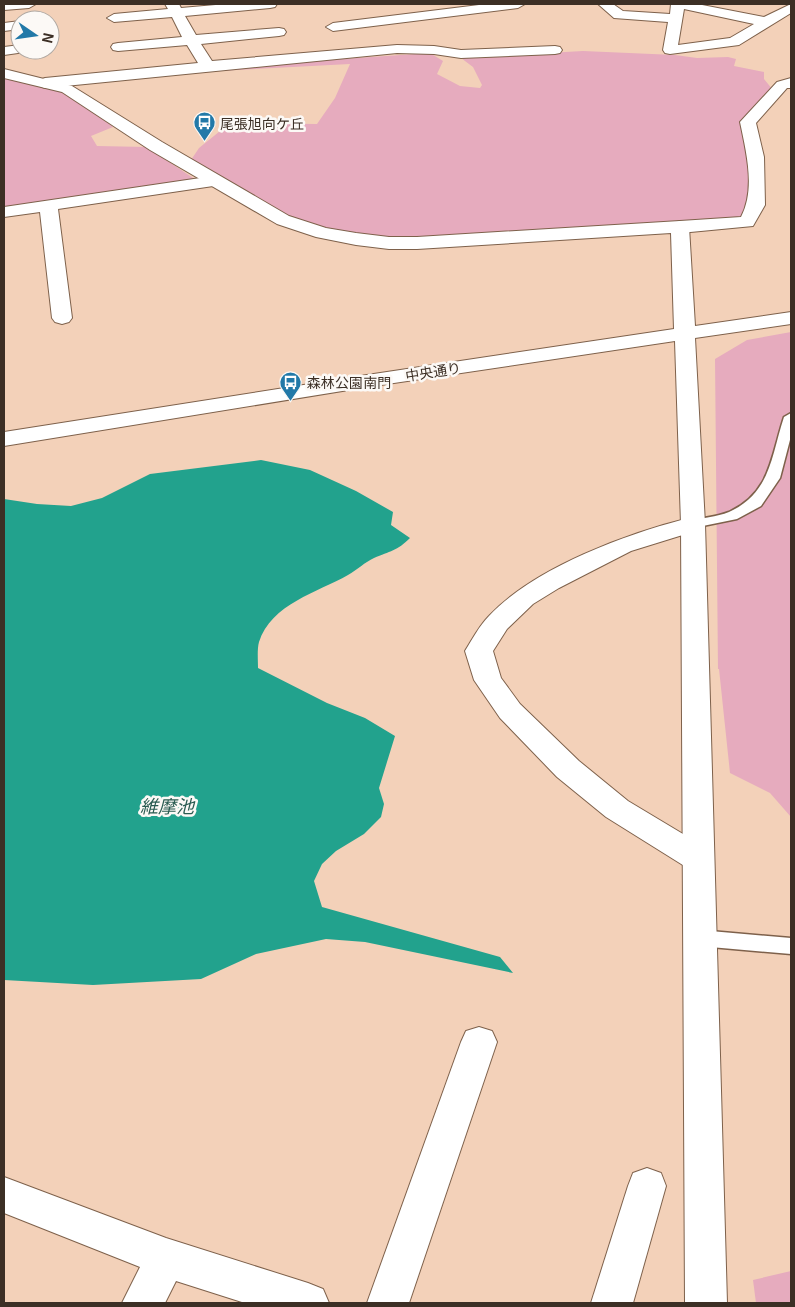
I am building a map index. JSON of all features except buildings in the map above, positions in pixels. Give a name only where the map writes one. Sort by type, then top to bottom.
[{"type":"street","points":[[4,6],[29,4]]},
{"type":"street","points":[[114,18],[174,8],[270,4]]},
{"type":"street","points":[[388,4],[424,40],[461,54],[555,50]]},
{"type":"street","points":[[333,27],[518,4]]},
{"type":"street","points":[[605,4],[619,15],[676,18]]},
{"type":"street","points":[[766,22],[678,4],[670,50],[734,42],[791,8]]},
{"type":"street","points":[[174,8],[191,40],[208,66]]},
{"type":"street","points":[[118,47],[279,32]]},
{"type":"street","points":[[45,83],[397,49],[424,40],[463,39]]},
{"type":"street","points":[[4,74],[67,89],[214,182],[283,220],[323,233],[389,243],[417,243],[747,222],[756,205],[756,157],[748,122],[782,85],[791,83]]},
{"type":"street","points":[[4,212],[214,182]]},
{"type":"street","points":[[48,205],[62,318]]},
{"type":"street","points":[[680,227],[693,524],[697,858],[706,1303]]},
{"type":"street","name":"中央通り","points":[[4,438],[791,318]]},
{"type":"street","points":[[693,524],[622,546],[550,582],[524,598],[497,623],[479,651],[488,680],[510,711],[568,769],[618,808],[697,858]]},
{"type":"street","points":[[388,1303],[479,1042]]},
{"type":"street","points":[[612,1303],[647,1186]]},
{"type":"street","points":[[4,1195],[166,1258],[308,1303]]},
{"type":"street","points":[[143,1303],[166,1258]]},
{"type":"lane","points":[[693,524],[732,516],[756,503],[773,478],[791,417]]},
{"type":"lane","points":[[699,938],[791,946]]},
{"type":"shaded area","points":[[583,51],[675,55],[697,58],[728,57],[736,59],[734,66],[764,72],[764,79],[773,90],[746,122],[753,205],[744,221],[417,242],[328,230],[291,218],[191,160],[199,148],[230,123],[317,124],[335,98],[350,64],[197,72],[208,68],[430,53],[443,61],[437,74],[460,86],[480,88],[482,85],[473,67],[461,58]]},
{"type":"shaded area","points":[[4,79],[41,84],[68,94],[113,127],[91,136],[97,146],[147,147],[196,180],[4,207]]},
{"type":"shaded area","points":[[791,332],[791,817],[770,793],[730,773],[718,669],[715,359],[747,340]]},
{"type":"shaded area","points":[[791,1271],[791,1303],[756,1303],[753,1280]]},
{"type":"water","name":"維摩池","points":[[261,460],[310,470],[356,491],[393,512],[391,525],[410,538],[397,548],[371,560],[348,575],[285,609],[265,629],[259,642],[258,668],[327,703],[365,718],[395,736],[379,788],[384,804],[381,817],[364,834],[336,851],[322,864],[314,881],[322,907],[500,957],[513,973],[365,942],[326,939],[256,954],[201,979],[93,985],[4,980],[4,499],[37,504],[71,506],[102,498],[150,474]]},
{"type":"place","name":"尾張旭向ケ丘","points":[[204,142]]},
{"type":"place","name":"森林公園南門","points":[[291,401]]}]
